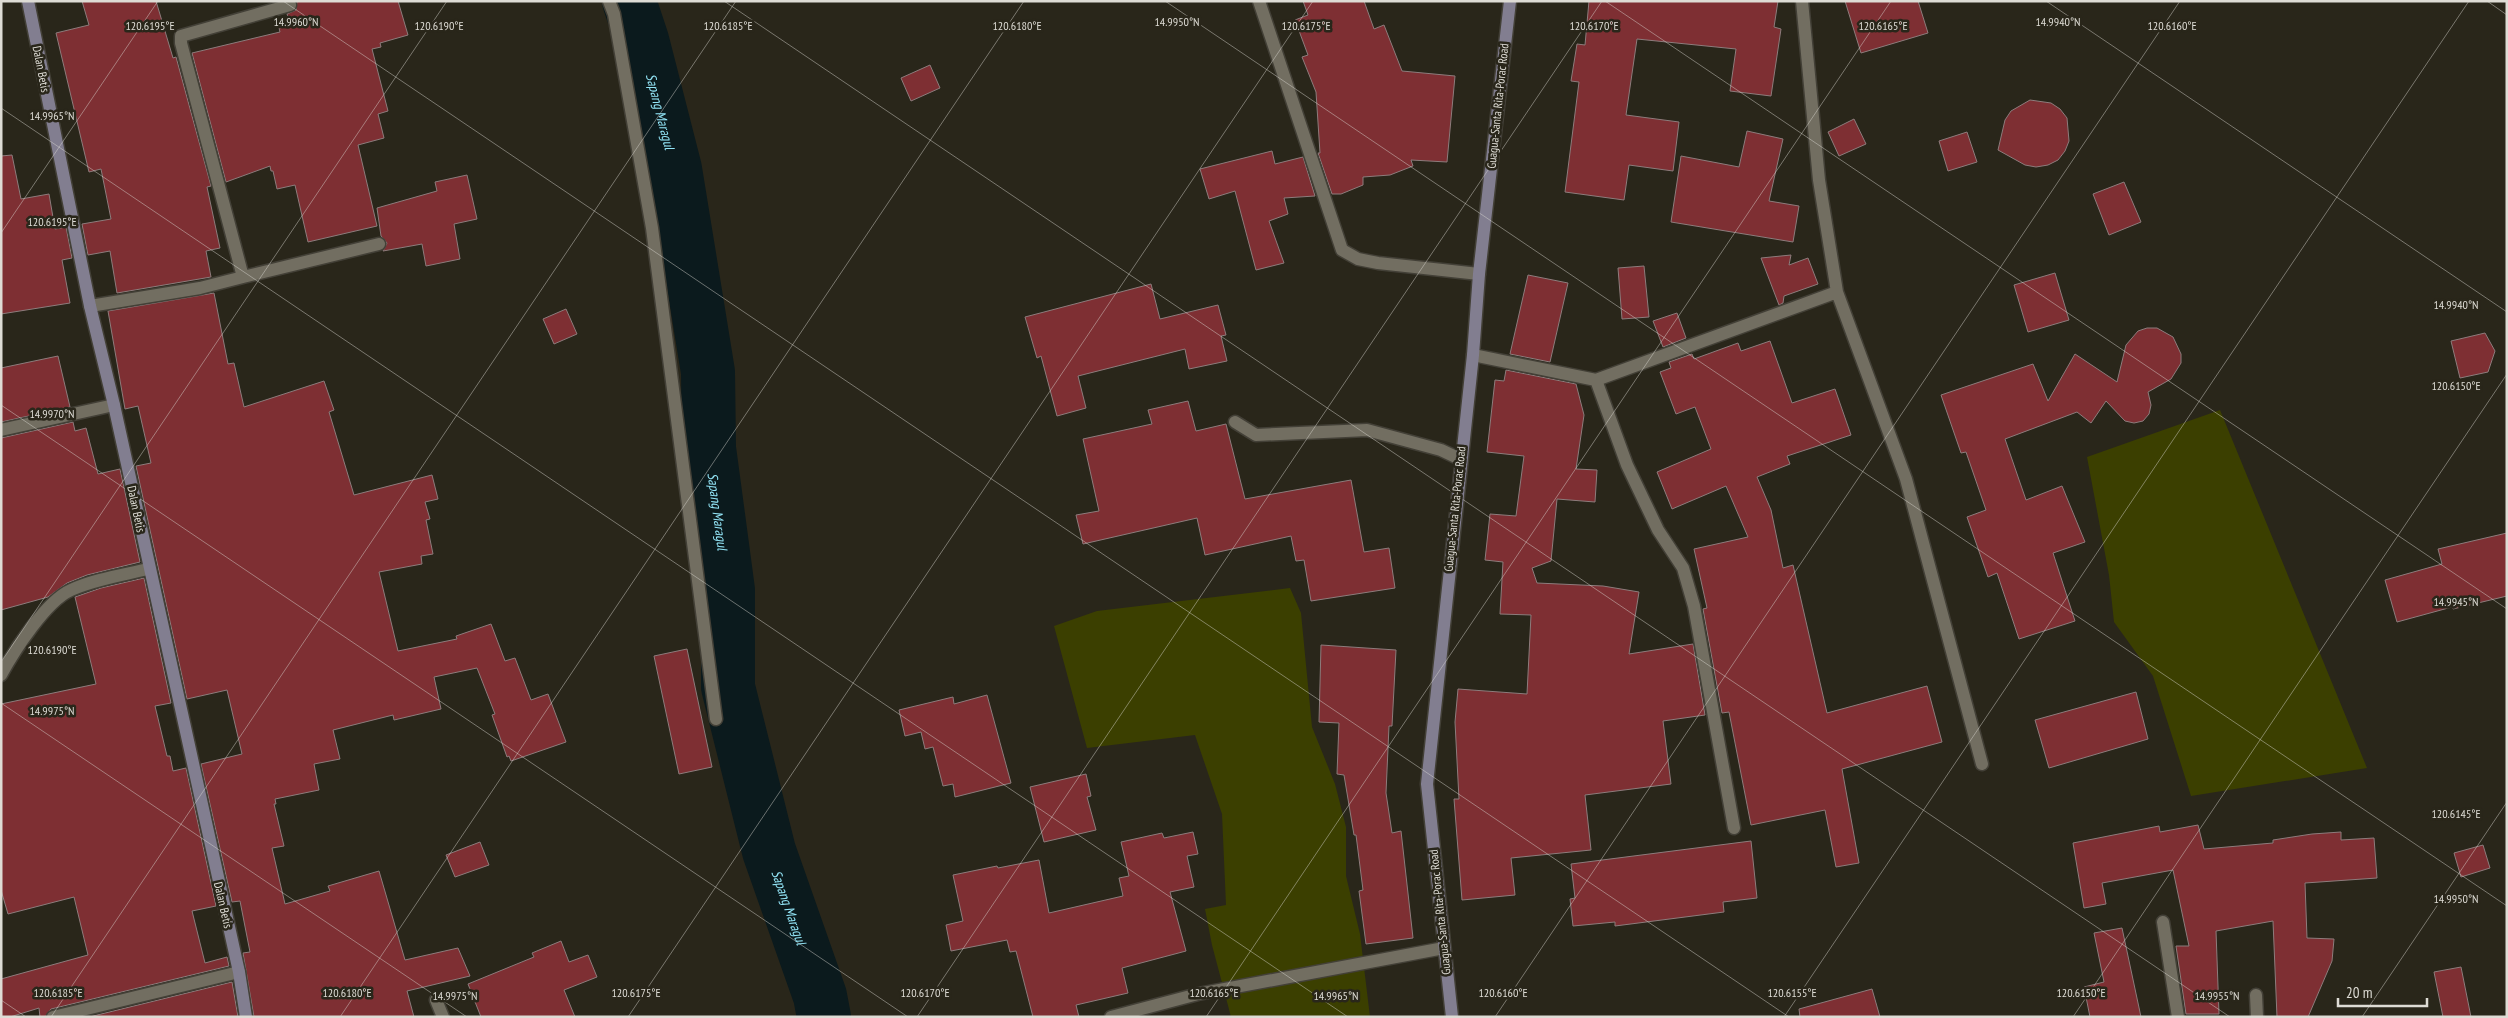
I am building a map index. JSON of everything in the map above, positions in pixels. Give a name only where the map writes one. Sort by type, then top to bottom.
[{"type":"street","name":"Dalan Betis","points":[[28,1],[90,306],[114,405],[148,569],[238,972],[246,1017]]},
{"type":"street","points":[[609,1],[614,14],[652,228],[716,719]]},
{"type":"street","points":[[1259,1],[1342,250],[1358,259],[1378,263],[1479,274]]},
{"type":"street","name":"Guagua-Santa Rita-Porac Road","points":[[1452,1017],[1427,784],[1460,459],[1473,354],[1479,274],[1510,1]]},
{"type":"street","points":[[1802,1],[1819,180],[1837,292],[1906,479],[1982,764]]},
{"type":"street","points":[[243,277],[181,43],[181,36],[290,5]]},
{"type":"street","points":[[90,306],[200,288],[379,244]]},
{"type":"street","points":[[1473,354],[1596,380],[1837,292]]},
{"type":"street","points":[[1596,380],[1627,465],[1658,530],[1683,568],[1694,606],[1734,828]]},
{"type":"street","points":[[1,430],[114,405]]},
{"type":"street","points":[[1235,422],[1256,435],[1367,430],[1440,450],[1460,459]]},
{"type":"street","points":[[1,675],[12,654],[52,604],[70,590],[148,569]]},
{"type":"street","points":[[2163,922],[2178,1017]]},
{"type":"street","points":[[1111,1016],[1198,994],[1444,948]]},
{"type":"street","points":[[53,1017],[238,972]]},
{"type":"street","points":[[2256,995],[2257,1017]]},
{"type":"street","points":[[436,1000],[443,1017]]},
{"type":"shaded area","points":[[2220,410],[2367,768],[2191,796],[2153,676],[2114,622],[2109,575],[2087,457]]},
{"type":"shaded area","points":[[1290,588],[1301,613],[1312,727],[1335,784],[1346,827],[1346,876],[1360,934],[1370,1017],[1231,1017],[1212,945],[1205,909],[1226,905],[1222,814],[1195,735],[1087,748],[1054,626],[1097,611]]},
{"type":"building","points":[[82,1],[156,1],[173,58],[176,57],[211,186],[207,187],[220,248],[206,251],[211,277],[117,293],[110,251],[88,255],[82,224],[111,219],[101,169],[89,172],[56,33],[89,25]]},
{"type":"building","points":[[297,1],[398,1],[408,35],[380,43],[381,47],[372,49],[388,111],[378,114],[384,138],[358,145],[377,226],[308,242],[295,185],[277,189],[270,166],[226,182],[192,53],[280,32],[279,28],[291,25],[287,14],[296,10]]},
{"type":"building","points":[[1303,1],[1364,1],[1374,29],[1384,25],[1402,71],[1455,76],[1447,162],[1411,160],[1413,166],[1390,175],[1363,177],[1363,185],[1341,194],[1332,194],[1318,153],[1320,153],[1316,92],[1302,57],[1308,55],[1295,20],[1308,15]]},
{"type":"building","points":[[1589,1],[1778,1],[1774,27],[1781,29],[1771,96],[1730,91],[1736,49],[1637,39],[1626,115],[1679,122],[1673,171],[1629,165],[1624,200],[1565,192],[1579,82],[1571,81],[1577,44],[1585,45]]},
{"type":"building","points":[[1845,1],[1918,1],[1928,33],[1861,53]]},
{"type":"building","points":[[930,65],[940,88],[911,101],[901,78]]},
{"type":"building","points":[[2030,100],[2051,103],[2060,109],[2067,118],[2069,141],[2065,151],[2058,160],[2048,165],[2036,167],[2025,165],[1998,150],[2005,120],[2011,111]]},
{"type":"building","points":[[1854,119],[1866,144],[1839,156],[1828,132]]},
{"type":"building","points":[[1747,131],[1783,139],[1769,201],[1799,206],[1793,242],[1671,222],[1681,156],[1739,167]]},
{"type":"building","points":[[1967,132],[1977,162],[1948,171],[1939,141]]},
{"type":"building","points":[[1272,151],[1275,164],[1303,157],[1315,196],[1284,198],[1288,214],[1269,221],[1284,263],[1256,270],[1235,191],[1209,199],[1200,169]]},
{"type":"building","points":[[12,155],[21,199],[49,194],[55,229],[66,227],[72,258],[62,260],[70,303],[1,314],[1,156]]},
{"type":"building","points":[[467,175],[477,219],[454,224],[460,259],[426,266],[422,244],[383,251],[387,243],[381,236],[377,208],[437,191],[435,182]]},
{"type":"building","points":[[2124,182],[2141,222],[2109,235],[2093,194]]},
{"type":"building","points":[[1791,255],[1789,265],[1808,258],[1818,284],[1784,296],[1783,303],[1779,305],[1761,258]]},
{"type":"building","points":[[1644,266],[1649,317],[1622,319],[1618,268]]},
{"type":"building","points":[[2055,273],[2069,320],[2028,332],[2014,285]]},
{"type":"building","points":[[1528,275],[1568,283],[1550,362],[1510,354]]},
{"type":"building","points":[[1151,284],[1160,319],[1218,305],[1226,335],[1221,336],[1227,361],[1189,369],[1185,349],[1078,376],[1086,408],[1057,416],[1041,356],[1037,358],[1025,317]]},
{"type":"building","points":[[214,293],[228,364],[234,363],[244,407],[324,381],[334,410],[329,412],[354,495],[432,475],[438,499],[425,502],[430,519],[426,520],[433,554],[421,556],[422,564],[379,572],[398,651],[457,639],[456,636],[491,624],[505,661],[515,658],[531,700],[548,694],[566,742],[511,761],[509,756],[507,757],[492,715],[495,714],[477,668],[434,677],[441,709],[394,720],[393,715],[333,730],[340,759],[314,764],[319,790],[275,799],[276,804],[274,804],[284,846],[272,848],[285,904],[330,891],[328,886],[379,871],[405,960],[458,948],[470,976],[407,991],[414,1017],[254,1017],[243,953],[250,952],[240,901],[232,902],[201,764],[242,754],[227,690],[187,699],[136,466],[151,463],[138,406],[125,409],[108,311]]},
{"type":"building","points":[[566,309],[577,334],[554,344],[543,319]]},
{"type":"building","points":[[1677,313],[1686,338],[1663,347],[1653,321]]},
{"type":"building","points":[[2147,328],[2157,328],[2173,337],[2181,354],[2181,363],[2171,379],[2148,392],[2151,405],[2149,414],[2143,421],[2134,423],[2125,421],[2106,401],[2091,423],[2077,412],[2005,439],[2026,500],[2062,486],[2085,542],[2053,553],[2075,621],[2019,639],[1997,573],[1988,577],[1967,517],[1986,510],[1966,452],[1961,453],[1941,395],[2033,364],[2048,401],[2075,354],[2117,382],[2126,345],[2138,331]]},
{"type":"building","points":[[2485,333],[2495,351],[2488,372],[2460,378],[2451,341]]},
{"type":"building","points":[[1770,341],[1792,403],[1835,389],[1851,435],[1787,456],[1790,464],[1757,477],[1771,510],[1783,568],[1793,565],[1827,713],[1927,686],[1942,742],[1842,769],[1859,863],[1836,867],[1825,810],[1751,825],[1729,712],[1722,713],[1703,609],[1707,608],[1694,549],[1748,537],[1726,486],[1672,509],[1657,472],[1711,449],[1695,407],[1676,414],[1660,372],[1671,368],[1669,362],[1692,354],[1694,359],[1738,343],[1741,351]]},
{"type":"building","points":[[58,356],[70,407],[1,422],[1,368]]},
{"type":"building","points":[[1506,370],[1576,384],[1584,415],[1576,469],[1597,470],[1595,502],[1557,499],[1551,561],[1532,568],[1537,583],[1603,586],[1639,592],[1629,654],[1693,644],[1705,715],[1663,721],[1671,784],[1585,795],[1591,850],[1511,858],[1515,895],[1462,900],[1454,799],[1459,799],[1455,722],[1458,689],[1527,694],[1531,615],[1500,614],[1503,562],[1485,560],[1490,514],[1516,516],[1524,456],[1487,452],[1495,380],[1504,381]]},
{"type":"building","points":[[1188,401],[1196,431],[1226,424],[1245,499],[1351,480],[1364,552],[1389,548],[1395,588],[1311,601],[1304,560],[1296,561],[1291,536],[1205,555],[1197,518],[1083,544],[1076,515],[1099,511],[1083,439],[1152,424],[1148,410]]},
{"type":"building","points":[[73,422],[75,431],[86,428],[98,474],[120,469],[140,562],[87,575],[67,583],[48,597],[1,610],[1,438]]},
{"type":"building","points":[[2507,533],[2507,596],[2453,609],[2452,607],[2397,622],[2385,580],[2442,564],[2438,549]]},
{"type":"building","points":[[144,578],[171,703],[155,706],[167,756],[170,756],[173,771],[186,768],[216,906],[192,911],[205,963],[227,957],[229,966],[51,1009],[45,1017],[40,1017],[39,1008],[10,1017],[1,1017],[1,979],[88,955],[74,897],[8,914],[1,890],[1,704],[96,684],[75,597],[101,588]]},
{"type":"building","points":[[1321,645],[1396,650],[1392,726],[1389,726],[1386,793],[1392,833],[1401,831],[1413,938],[1366,944],[1359,891],[1363,890],[1356,835],[1354,835],[1344,775],[1337,774],[1339,723],[1319,722]]},
{"type":"building","points":[[687,649],[712,767],[679,774],[654,656]]},
{"type":"building","points":[[2136,692],[2148,739],[2049,768],[2035,720]]},
{"type":"building","points":[[987,695],[1011,783],[955,797],[953,784],[943,786],[933,747],[925,749],[921,732],[905,736],[899,710],[953,697],[954,704]]},
{"type":"building","points":[[1086,774],[1091,796],[1087,797],[1096,830],[1044,842],[1030,787]]},
{"type":"building","points":[[2198,825],[2204,849],[2273,843],[2273,840],[2341,832],[2341,840],[2374,838],[2377,878],[2305,883],[2307,938],[2334,939],[2332,961],[2308,1017],[2277,1017],[2273,921],[2216,931],[2219,1014],[2186,1014],[2176,946],[2189,946],[2173,870],[2102,883],[2106,904],[2084,908],[2073,843],[2159,826],[2160,832]]},
{"type":"building","points":[[1193,832],[1198,854],[1187,856],[1194,887],[1170,892],[1186,951],[1122,968],[1128,993],[1076,1005],[1079,1017],[1033,1017],[1016,951],[1010,952],[1007,940],[951,951],[946,925],[963,921],[953,875],[1039,860],[1049,913],[1123,896],[1119,878],[1129,876],[1121,842],[1162,833],[1164,838]]},
{"type":"building","points":[[1751,841],[1757,898],[1723,902],[1724,912],[1615,926],[1615,922],[1573,926],[1570,899],[1575,898],[1571,864]]},
{"type":"building","points":[[480,842],[489,865],[455,877],[446,855]]},
{"type":"building","points":[[2483,845],[2490,868],[2461,877],[2454,853]]},
{"type":"building","points":[[2122,928],[2141,1017],[2090,1017],[2084,987],[2104,982],[2094,933]]},
{"type":"building","points":[[561,941],[569,962],[588,955],[597,977],[564,990],[575,1017],[481,1017],[468,984],[534,957],[532,953]]},
{"type":"building","points":[[2461,967],[2471,1017],[2443,1017],[2434,972]]},
{"type":"building","points":[[232,982],[238,1017],[89,1017]]},
{"type":"building","points":[[1872,989],[1880,1017],[1800,1017],[1799,1009]]},
{"type":"waterway","name":"Sapang Maragul","points":[[629,1],[642,40],[675,169],[708,372],[709,448],[728,590],[728,687],[769,851],[820,996],[824,1017]]}]
